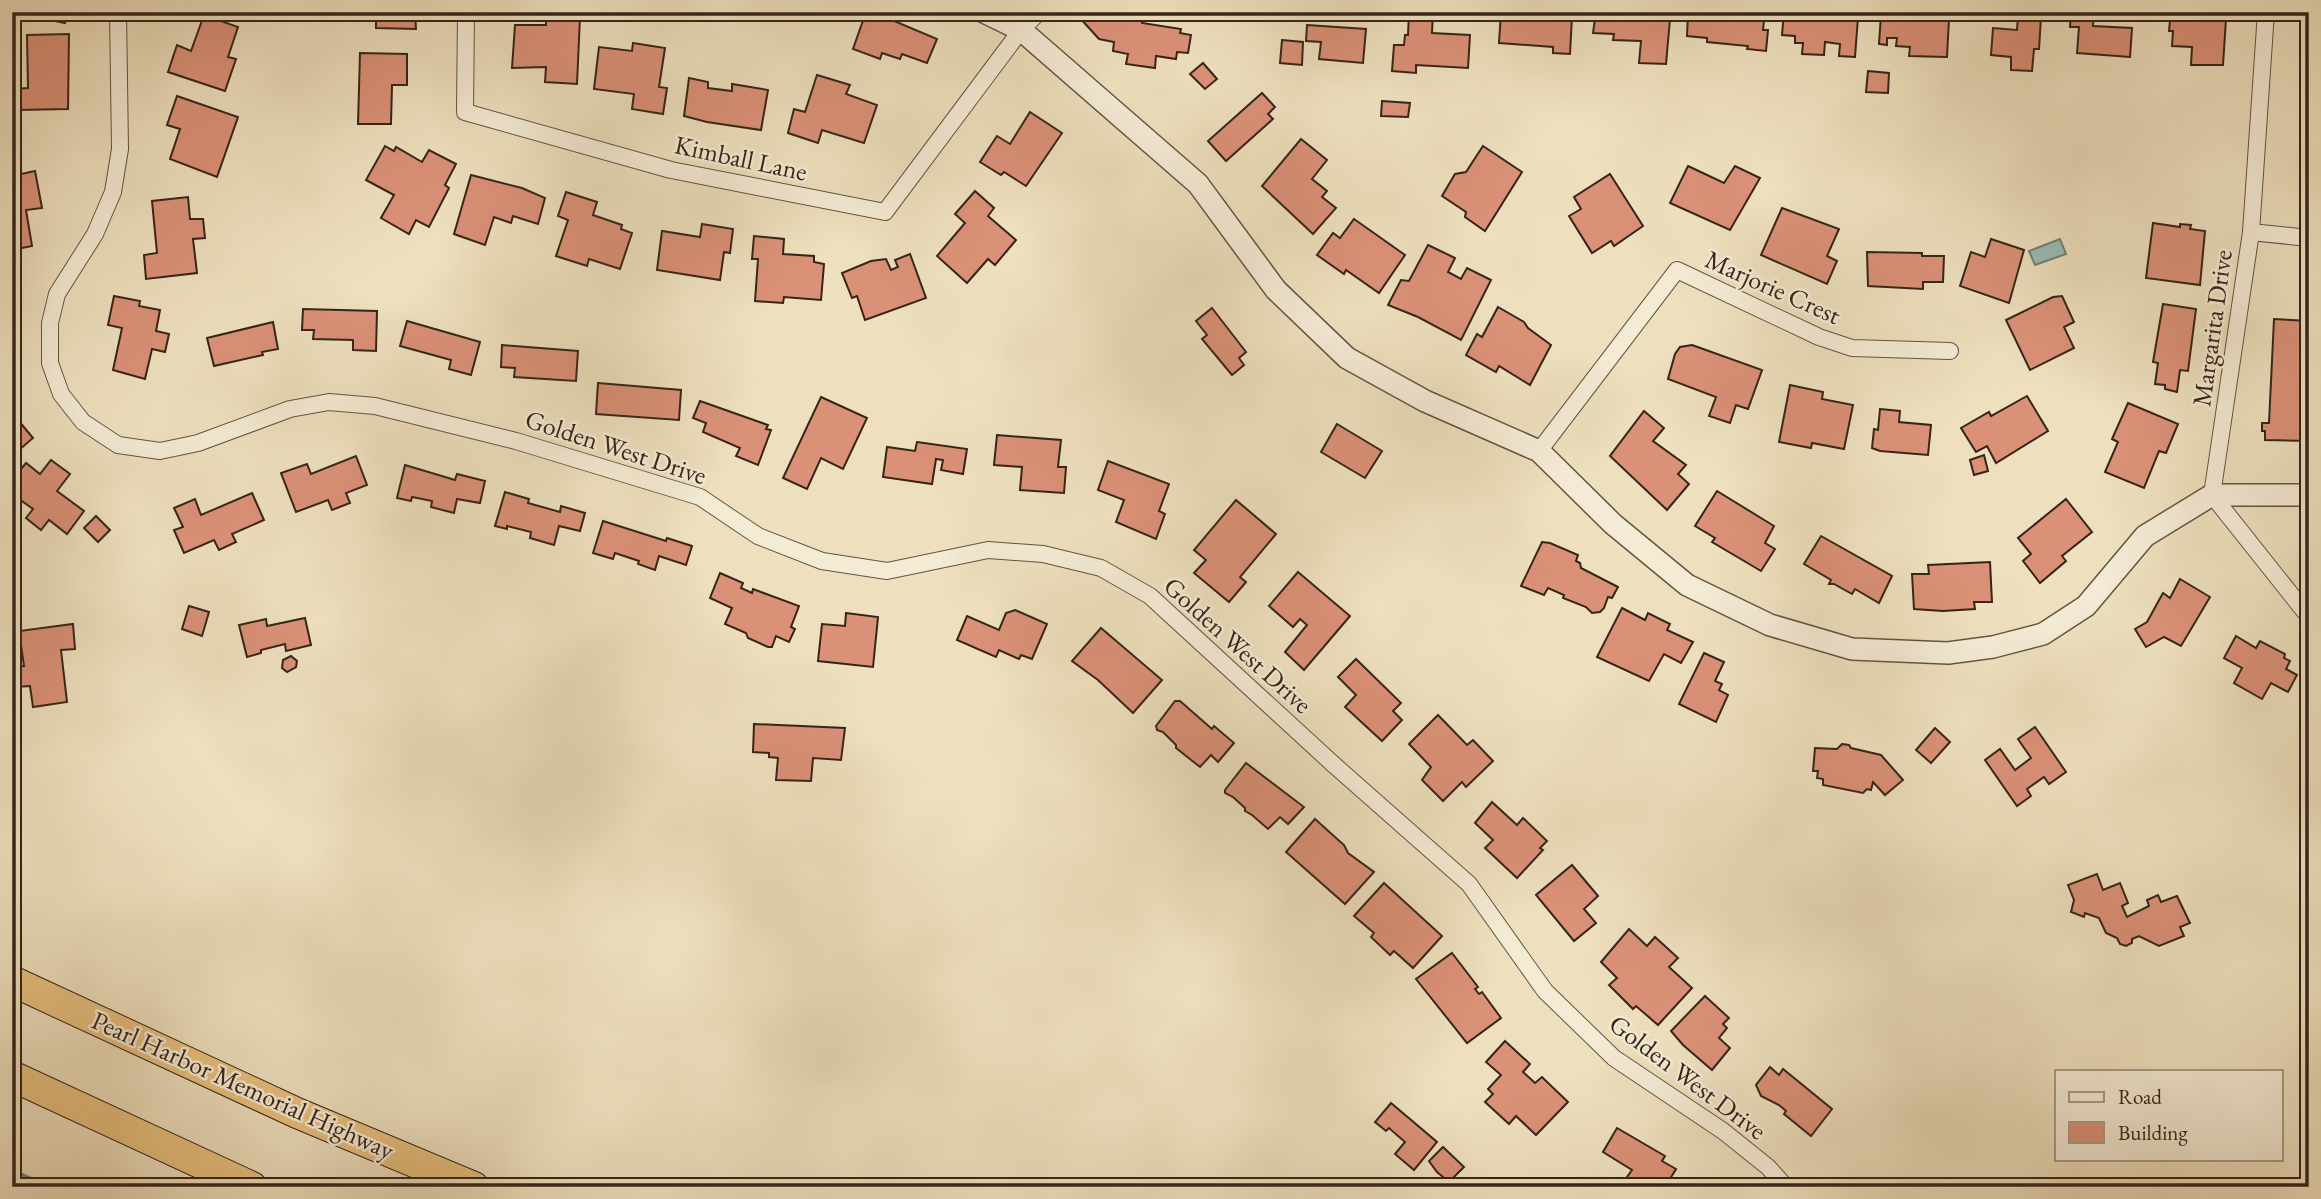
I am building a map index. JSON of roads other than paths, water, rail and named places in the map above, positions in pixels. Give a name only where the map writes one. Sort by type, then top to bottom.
[{"type":"highway","name":"Pearl Harbor Memorial Highway","points":[[12,981],[297,1113],[474,1187]]},
{"type":"highway","points":[[12,1076],[252,1187]]},
{"type":"street","name":"Golden West Drive","points":[[118,12],[120,149],[113,192],[95,234],[57,294],[50,323],[50,363],[61,394],[83,422],[118,445],[160,451],[198,443],[290,409],[329,402],[375,406],[516,441],[701,497],[758,536],[822,561],[887,571],[988,550],[1043,554],[1101,568],[1150,596],[1469,884],[1545,991],[1614,1058],[1723,1131],[1768,1167],[1786,1187]]},
{"type":"street","name":"Kimball Lane","points":[[466,12],[465,112],[671,170],[885,212],[1021,30]]},
{"type":"street","points":[[984,12],[1021,30],[1198,184],[1276,290],[1347,358],[1425,401],[1539,451],[1613,524],[1688,585],[1770,625],[1852,649],[1948,653],[1993,647],[2043,634],[2086,606],[2145,536],[2212,495],[2309,495]]},
{"type":"street","points":[[1021,30],[1040,12]]},
{"type":"street","name":"Margarita Drive","points":[[2212,495],[2251,232],[2266,12]]},
{"type":"street","points":[[2251,232],[2309,238]]},
{"type":"street","name":"Marjorie Crest","points":[[1539,451],[1677,270],[1819,337],[1852,348],[1950,351]]},
{"type":"street","points":[[2212,495],[2309,617]]},
{"type":"water","points":[[2060,239],[2066,254],[2035,265],[2029,251]]},
{"type":"waterway","points":[[12,1172],[48,1187]]}]
